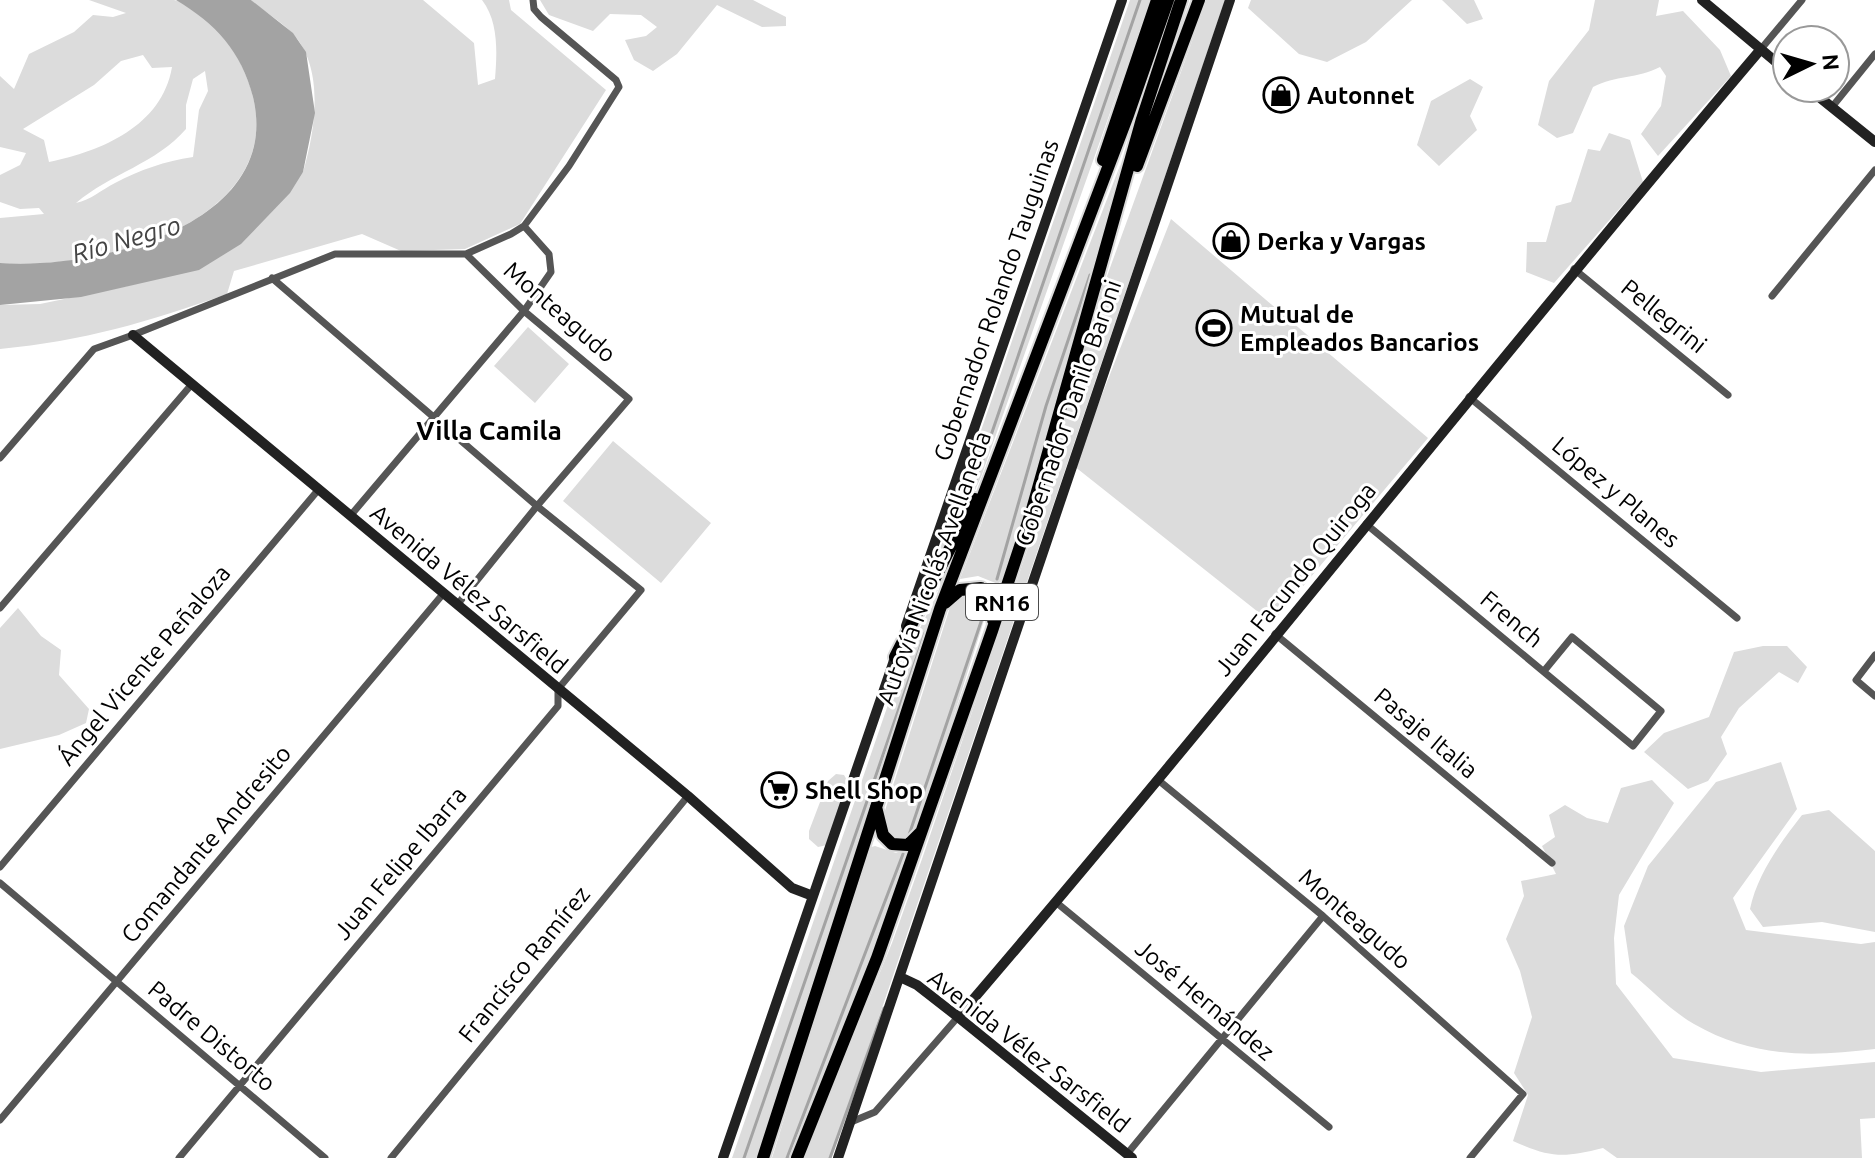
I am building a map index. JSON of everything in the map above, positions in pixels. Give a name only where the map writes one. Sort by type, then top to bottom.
[{"type":"highway","points":[[1071,265],[1157,0]]},
{"type":"highway","name":"Autovía Nicolás Avellaneda","points":[[763,1158],[940,609],[1168,0]]},
{"type":"highway","name":"RN16","points":[[797,1158],[926,824],[992,631],[1031,513],[1142,119],[1181,0]]},
{"type":"highway","points":[[1109,240],[1199,0]]},
{"type":"highway","points":[[895,657],[1002,442]]},
{"type":"highway","points":[[940,609],[960,590],[981,588],[992,602],[992,631]]},
{"type":"highway","points":[[875,803],[883,835],[896,846],[914,842],[926,824]]},
{"type":"street","points":[[0,458],[94,349],[335,254],[466,254],[524,226],[617,93],[616,80],[541,17],[534,9],[533,0]]},
{"type":"street","name":"Gobernador Rolando Tauguinas","points":[[723,1158],[1122,0]]},
{"type":"street","name":"Gobernador Danilo Baroni","points":[[838,1158],[1230,0]]},
{"type":"street","points":[[1702,0],[1771,57]]},
{"type":"street","points":[[1761,49],[1802,0]]},
{"type":"street","name":"Juan Facundo Quiroga","points":[[851,1122],[875,1112],[1057,903],[1574,269],[1761,49]]},
{"type":"street","points":[[1832,107],[1875,54]]},
{"type":"street","points":[[1828,104],[1875,142]]},
{"type":"street","points":[[1772,296],[1875,170]]},
{"type":"street","points":[[351,515],[524,311],[551,272],[549,254],[524,226]]},
{"type":"street","name":"Monteagudo","points":[[466,254],[524,311],[629,399],[537,506]]},
{"type":"street","name":"Pellegrini","points":[[1574,269],[1728,395]]},
{"type":"street","points":[[272,278],[537,506],[457,605]]},
{"type":"street","name":"Avenida Vélez Sarsfield","points":[[133,335],[688,796],[792,888],[813,896]]},
{"type":"street","points":[[0,608],[192,384]]},
{"type":"street","name":"López y Planes","points":[[1469,397],[1737,618]]},
{"type":"street","name":"Ángel Vicente Peñaloza","points":[[0,867],[319,489]]},
{"type":"street","name":"Juan Felipe Ibarra","points":[[179,1158],[558,706],[558,689],[641,590],[537,506]]},
{"type":"street","name":"French","points":[[1366,524],[1633,746],[1661,711],[1572,637],[1544,671]]},
{"type":"street","name":"Comandante Andresito","points":[[0,1120],[443,594]]},
{"type":"street","name":"Pasaje Italia","points":[[1275,634],[1552,863]]},
{"type":"street","points":[[1875,655],[1856,680],[1875,696]]},
{"type":"street","name":"Monteagudo","points":[[1157,779],[1323,916],[1523,1094],[1470,1158]]},
{"type":"street","name":"Francisco Ramírez","points":[[391,1158],[688,796]]},
{"type":"street","name":"Padre Distorto","points":[[0,883],[325,1158]]},
{"type":"street","name":"José Hernández","points":[[1057,903],[1329,1127]]},
{"type":"street","points":[[1130,1156],[1323,916]]},
{"type":"street","name":"Avenida Vélez Sarsfield","points":[[900,977],[917,985],[1130,1156]]},
{"type":"shaded area","points":[[89,0],[174,0],[202,14],[218,30],[236,55],[255,109],[252,154],[230,191],[194,220],[148,242],[98,256],[47,263],[0,263],[0,218],[44,214],[39,208],[20,209],[0,202],[0,175],[20,165],[26,153],[0,147],[0,76],[14,89],[29,54],[74,32],[93,15],[113,17],[126,13]],"holes":[[[143,55],[152,68],[172,67],[166,88],[143,120],[109,143],[49,162],[44,140],[23,129],[94,85],[121,61]],[[205,71],[208,91],[199,110],[193,157],[143,170],[76,203],[161,151],[186,129],[186,105],[193,79]]]},
{"type":"shaded area","points":[[176,0],[251,0],[293,33],[306,52],[315,113],[303,172],[290,193],[241,244],[199,270],[81,297],[0,305],[0,263],[84,258],[130,248],[174,231],[212,208],[240,178],[255,141],[253,97],[248,81],[225,40]]},
{"type":"shaded area","points":[[251,0],[423,0],[474,43],[478,85],[495,79],[496,59],[494,28],[482,0],[509,0],[511,10],[606,90],[520,224],[465,249],[401,251],[362,234],[234,271],[227,294],[170,313],[88,335],[0,349],[0,305],[40,304],[127,286],[303,172],[314,120],[314,83],[310,66],[304,49],[294,35]]},
{"type":"shaded area","points":[[540,0],[753,0],[786,17],[786,26],[762,27],[717,5],[677,54],[653,71],[634,60],[625,40],[646,36],[657,27],[641,15],[610,14],[593,31],[549,15]]},
{"type":"shaded area","points":[[1130,0],[1150,0],[981,477],[913,627]]},
{"type":"shaded area","points":[[1207,0],[1225,0],[831,1158],[804,1158],[892,943],[922,859],[1029,545],[1098,301]]},
{"type":"shaded area","points":[[1251,0],[1412,0],[1366,42],[1327,62],[1299,54],[1248,8]]},
{"type":"shaded area","points":[[1442,0],[1474,0],[1483,19],[1467,24]]},
{"type":"shaded area","points":[[1595,0],[1659,0],[1656,16],[1683,11],[1720,50],[1731,76],[1658,156],[1641,134],[1661,106],[1666,76],[1660,67],[1593,87],[1573,133],[1557,138],[1538,125],[1549,81],[1589,30]]},
{"type":"shaded area","points":[[1470,79],[1483,87],[1470,116],[1477,130],[1439,166],[1417,145],[1431,101]]},
{"type":"shaded area","points":[[1609,133],[1630,140],[1643,182],[1554,283],[1526,272],[1527,242],[1546,242],[1556,206],[1571,202],[1588,149],[1600,151]]},
{"type":"shaded area","points":[[1121,163],[1027,509],[1001,580],[998,584],[978,576],[960,579]]},
{"type":"shaded area","name":"Mutual de Empleados Bancarios","points":[[1171,219],[1428,438],[1272,623],[1074,466]]},
{"type":"shaded area","points":[[528,327],[569,364],[535,403],[494,366]]},
{"type":"shaded area","points":[[613,441],[711,523],[661,583],[563,501]]},
{"type":"shaded area","points":[[951,566],[756,1158],[732,1158],[902,664]]},
{"type":"shaded area","points":[[969,591],[980,595],[987,611],[919,825],[906,839],[889,837],[882,820],[952,601]]},
{"type":"shaded area","points":[[18,608],[41,636],[61,650],[59,675],[89,709],[86,723],[59,735],[0,749],[0,628]]},
{"type":"shaded area","points":[[1763,646],[1787,646],[1807,667],[1798,683],[1779,672],[1739,708],[1721,737],[1727,754],[1708,781],[1688,789],[1644,752],[1664,733],[1709,717],[1734,652]]},
{"type":"shaded area","points":[[1781,762],[1797,809],[1733,898],[1746,930],[1861,944],[1875,942],[1875,1049],[1805,1054],[1738,1043],[1686,1019],[1631,973],[1624,926],[1648,866],[1716,782]]},
{"type":"shaded area","points":[[836,774],[844,775],[848,782],[827,845],[818,847],[809,839],[809,831],[828,781]]},
{"type":"shaded area","points":[[1652,780],[1674,803],[1619,895],[1614,938],[1616,984],[1673,1058],[1761,1072],[1875,1062],[1875,1118],[1860,1119],[1862,1158],[1617,1158],[1603,1148],[1557,1155],[1513,1141],[1528,1095],[1514,1073],[1532,1017],[1520,971],[1506,939],[1524,896],[1521,881],[1556,874],[1542,846],[1555,837],[1549,815],[1565,805],[1587,818],[1608,823],[1621,788]]},
{"type":"shaded area","points":[[1829,810],[1875,851],[1875,932],[1822,922],[1763,927],[1750,909],[1770,860],[1802,815]]},
{"type":"shaded area","points":[[875,846],[896,853],[910,848],[886,918],[790,1158],[772,1158],[868,848]]},
{"type":"waterway","points":[[967,496],[975,482],[1140,0]]},
{"type":"waterway","points":[[997,579],[1046,406],[1090,275]]},
{"type":"waterway","points":[[909,835],[986,607]]},
{"type":"waterway","points":[[744,1158],[925,633]]},
{"type":"waterway","points":[[787,1158],[903,854]]},
{"type":"waterway","points":[[830,1158],[884,1008]]},
{"type":"place","name":"Autonnet","points":[[1281,95]]},
{"type":"place","name":"Derka y Vargas","points":[[1231,241]]},
{"type":"place","name":"Mutual de Empleados Bancarios","points":[[1214,328]]},
{"type":"place","name":"Shell Shop","points":[[779,790]]},
{"type":"district","name":"Villa Camila","points":[[489,430]]},
{"type":"water label","name":"Río Negro","points":[[126,239]]}]
